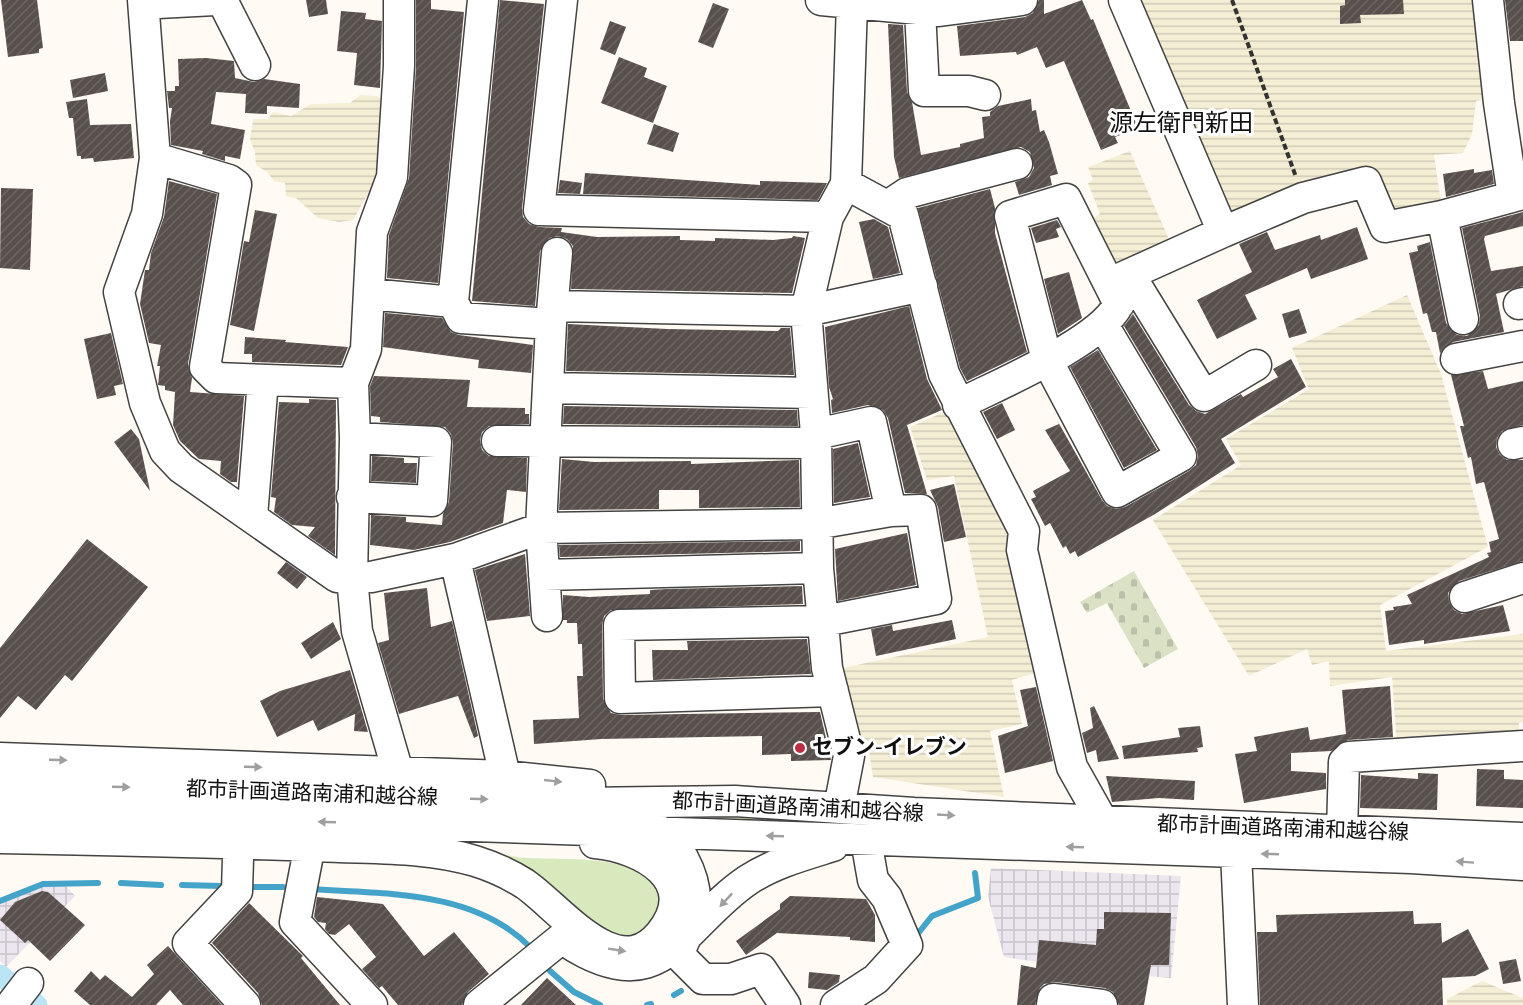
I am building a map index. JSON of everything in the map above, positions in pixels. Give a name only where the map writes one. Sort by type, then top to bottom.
[{"type":"street","points":[[215,0],[158,3],[143,0],[155,158],[147,214],[119,292],[145,403],[165,451],[181,468],[337,577],[370,578],[455,559],[541,528],[816,524],[891,511],[921,510],[936,599],[824,621],[619,625],[620,698],[833,691]]},
{"type":"street","points":[[222,0],[255,65]]},
{"type":"street","points":[[398,784],[357,631],[352,578],[352,497],[355,438],[353,383],[366,349],[372,232],[393,177],[399,66],[399,0]]},
{"type":"street","points":[[483,0],[453,302],[461,318],[806,311],[922,286]]},
{"type":"street","points":[[562,0],[539,210],[828,217]]},
{"type":"street","points":[[821,0],[932,7],[1022,0]]},
{"type":"street","points":[[1125,0],[1223,232]]},
{"type":"street","points":[[958,405],[1047,360],[1114,302],[1223,232],[1303,198],[1366,182],[1385,227],[1442,216],[1518,195],[1499,103],[1488,0]]},
{"type":"street","points":[[839,808],[849,756],[827,668],[818,568],[815,438],[806,311],[828,217],[846,184],[852,3]]},
{"type":"street","points":[[932,7],[924,91],[969,91],[985,95]]},
{"type":"street","points":[[155,158],[229,180],[236,185],[205,367],[216,378],[353,383]]},
{"type":"street","points":[[889,206],[907,193],[1017,164]]},
{"type":"street","points":[[846,184],[903,215],[944,374],[1024,531],[1022,550],[1072,767],[1103,822]]},
{"type":"street","points":[[1066,199],[1114,302],[1181,456],[1118,492],[1047,360],[1010,216],[1066,199]]},
{"type":"street","points":[[1442,216],[1462,319]]},
{"type":"street","points":[[546,616],[541,528],[557,252]]},
{"type":"street","points":[[1114,302],[1139,290],[1204,396],[1256,365]]},
{"type":"street","points":[[369,294],[453,302]]},
{"type":"street","points":[[1456,359],[1523,346]]},
{"type":"street","points":[[252,517],[263,380]]},
{"type":"street","points":[[548,388],[811,393]]},
{"type":"street","points":[[496,441],[815,438],[871,422],[891,511]]},
{"type":"street","points":[[352,497],[432,501],[436,442],[355,438]]},
{"type":"street","points":[[455,559],[505,776]]},
{"type":"street","points":[[544,574],[818,568]]},
{"type":"street","points":[[1465,597],[1523,578]]},
{"type":"street","points":[[1342,832],[1344,762],[1349,757],[1523,746]]},
{"type":"street","points":[[0,758],[398,784],[505,776],[735,801]]},
{"type":"street","name":"都市計画道路南浦和越谷線","points":[[0,783],[398,784],[580,803],[735,801],[1103,822],[1523,838]]},
{"type":"street","points":[[580,803],[634,818],[663,831],[676,846],[696,889],[692,921],[678,954]]},
{"type":"street","name":"都市計画道路南浦和越谷線","points":[[0,810],[385,824],[663,831],[1523,865]]},
{"type":"street","points":[[0,838],[184,840],[435,852],[477,862],[524,884],[606,948],[623,952],[639,950],[652,942],[666,927],[672,910],[672,884],[655,863],[637,852],[611,844],[556,839],[504,826]]},
{"type":"street","points":[[0,854],[425,864],[461,872],[517,898],[591,964],[625,975],[655,970],[678,954],[729,895],[748,880],[786,861],[859,839],[873,880],[887,898],[907,945],[876,979],[836,1005]]},
{"type":"street","points":[[1236,852],[1243,1005]]},
{"type":"street","points":[[238,858],[237,891],[188,943],[245,1005]]},
{"type":"street","points":[[307,860],[295,922],[358,1000]]},
{"type":"street","points":[[479,1005],[562,938]]},
{"type":"street","points":[[678,954],[704,979],[731,979],[761,969],[785,1005]]},
{"type":"street","points":[[1052,1005],[1053,999],[1102,1005]]},
{"type":"path","points":[[1232,0],[1303,198]]},
{"type":"shaded area","points":[[1132,0],[1480,0],[1497,97],[1476,101],[1472,134],[1463,153],[1434,155],[1442,208],[1390,224],[1372,181],[1229,226]]},
{"type":"shaded area","points":[[360,95],[377,96],[387,103],[378,135],[385,147],[381,180],[372,187],[353,220],[339,222],[318,218],[296,198],[286,196],[285,183],[274,181],[267,172],[256,165],[255,152],[250,140],[253,119],[268,119],[273,112],[291,116],[311,104],[350,103]]},
{"type":"shaded area","points":[[1130,151],[1168,237],[1170,248],[1120,272],[1090,220],[1100,214],[1088,183],[1093,180],[1088,167]]},
{"type":"shaded area","points":[[1407,295],[1441,374],[1488,547],[1380,605],[1386,651],[1523,634],[1523,722],[1519,723],[1518,741],[1397,748],[1392,677],[1330,686],[1329,661],[1312,665],[1307,649],[1249,676],[1153,520],[1241,465],[1226,439],[1309,389],[1292,348]]},
{"type":"shaded area","points":[[953,408],[1017,526],[1045,670],[1012,680],[1022,724],[990,731],[1004,797],[873,777],[869,751],[857,752],[838,669],[988,637],[954,476],[927,480],[910,427]]},
{"type":"shaded area","points":[[991,868],[1181,876],[1171,978],[1120,974],[1004,957],[988,897]]},
{"type":"shaded area","points":[[45,884],[66,886],[75,896],[6,967],[0,961],[0,903]]},
{"type":"shaded area","points":[[1482,981],[1523,998],[1523,1005],[1447,1005],[1447,999]]},
{"type":"green space","points":[[1134,571],[1178,649],[1144,668],[1107,603],[1087,613],[1080,602]]},
{"type":"green space","points":[[670,814],[873,825],[677,825],[668,817]]},
{"type":"green space","points":[[414,838],[517,857],[575,859],[618,864],[636,871],[650,881],[658,896],[657,912],[652,923],[642,932],[616,936]]},
{"type":"building","points":[[1,0],[37,0],[43,48],[39,49],[39,53],[8,57]]},
{"type":"building","points":[[306,0],[326,0],[328,14],[309,17]]},
{"type":"building","points":[[416,0],[431,0],[431,9],[464,12],[438,283],[387,278],[389,235],[409,178],[416,67]]},
{"type":"building","points":[[500,0],[544,4],[522,208],[523,217],[529,224],[562,228],[561,232],[597,237],[680,236],[680,240],[715,241],[715,238],[773,240],[793,236],[805,238],[792,293],[571,289],[573,246],[567,239],[558,236],[549,238],[540,251],[535,306],[472,301]]},
{"type":"building","points":[[1039,0],[1044,0],[1044,14],[1082,0],[1091,20],[1093,19],[1138,128],[1115,137],[1118,143],[1101,150],[1064,61],[1046,68],[1037,47],[1017,55],[1016,52],[960,56],[957,26],[1025,17],[1033,13]]},
{"type":"building","points":[[1345,0],[1403,0],[1404,14],[1360,15],[1361,23],[1340,24],[1340,6],[1345,5]]},
{"type":"building","points":[[1505,0],[1523,0],[1523,41],[1510,41]]},
{"type":"building","points":[[713,3],[729,9],[713,48],[698,42]]},
{"type":"building","points":[[341,11],[366,13],[365,19],[382,21],[380,88],[354,85],[357,53],[337,51]]},
{"type":"building","points":[[610,21],[626,27],[615,55],[600,49]]},
{"type":"building","points":[[888,24],[903,25],[907,92],[912,102],[921,155],[960,147],[960,144],[984,138],[982,117],[990,116],[990,112],[998,106],[1031,99],[1032,111],[1036,110],[1040,132],[1044,130],[1058,174],[1050,176],[1052,185],[1019,195],[1015,182],[1029,177],[1034,168],[1030,152],[1021,147],[899,178],[894,157]]},
{"type":"building","points":[[619,57],[647,68],[644,77],[667,86],[653,123],[601,103]]},
{"type":"building","points":[[206,58],[234,61],[235,78],[254,82],[264,79],[300,84],[299,108],[267,106],[267,114],[245,113],[246,94],[216,92],[211,124],[245,130],[240,159],[225,156],[225,161],[202,154],[203,151],[171,145],[172,108],[169,108],[167,91],[175,91],[175,86],[179,86],[178,59]]},
{"type":"building","points":[[105,73],[108,91],[73,98],[70,80]]},
{"type":"building","points":[[87,99],[90,125],[131,124],[134,158],[94,162],[93,158],[81,159],[81,156],[77,156],[73,118],[69,118],[66,102]]},
{"type":"building","points":[[654,124],[679,133],[673,152],[647,144]]},
{"type":"building","points":[[1474,169],[1474,173],[1492,170],[1494,184],[1446,197],[1443,174]]},
{"type":"building","points":[[585,173],[760,185],[760,181],[827,183],[818,200],[583,194]]},
{"type":"building","points":[[560,180],[582,183],[580,194],[558,193]]},
{"type":"building","points":[[169,181],[217,194],[188,364],[192,378],[190,392],[244,396],[237,482],[231,482],[220,474],[221,461],[199,459],[180,441],[173,425],[175,392],[165,390],[165,386],[158,385],[160,366],[157,366],[161,345],[149,343],[140,304],[145,270],[149,270],[151,253],[164,217]]},
{"type":"building","points":[[1,188],[33,189],[30,270],[0,268]]},
{"type":"building","points":[[990,189],[995,208],[995,233],[1027,352],[967,381],[960,368],[918,208]]},
{"type":"building","points":[[255,210],[277,214],[254,331],[230,325],[244,241],[249,242]]},
{"type":"building","points":[[1523,212],[1523,226],[1485,236],[1484,239],[1491,271],[1523,266],[1523,286],[1496,294],[1504,332],[1453,342],[1440,353],[1436,332],[1432,332],[1427,313],[1423,314],[1409,253],[1418,251],[1417,246],[1430,242],[1446,323],[1457,335],[1467,336],[1479,325],[1480,316],[1462,228]]},
{"type":"building","points":[[874,219],[888,227],[900,273],[873,279],[859,222]]},
{"type":"building","points":[[1057,220],[1061,227],[1056,229],[1059,237],[1036,243],[1031,228]]},
{"type":"building","points":[[1357,227],[1368,259],[1311,279],[1307,268],[1245,295],[1257,319],[1217,339],[1197,300],[1252,272],[1239,244],[1267,232],[1275,250],[1320,235],[1321,240]]},
{"type":"building","points":[[1069,272],[1082,318],[1058,334],[1044,279]]},
{"type":"building","points":[[909,306],[927,379],[942,410],[907,425],[927,494],[905,493],[888,418],[883,410],[868,405],[832,413],[831,400],[833,399],[829,387],[825,327]]},
{"type":"building","points":[[1299,309],[1307,333],[1289,338],[1282,314]]},
{"type":"building","points":[[385,313],[442,318],[451,332],[459,335],[533,345],[531,373],[478,368],[479,360],[383,347]]},
{"type":"building","points":[[1133,314],[1189,405],[1196,411],[1205,414],[1241,394],[1243,397],[1278,377],[1273,369],[1291,359],[1306,387],[1221,439],[1235,463],[1155,514],[1078,557],[1075,551],[1070,554],[1066,546],[1063,548],[1050,523],[1045,526],[1031,499],[1036,497],[1033,491],[1070,471],[1045,430],[1059,424],[1057,420],[1102,500],[1107,506],[1116,509],[1125,507],[1196,465],[1198,456],[1196,447],[1124,326]]},
{"type":"building","points":[[568,324],[778,331],[781,328],[790,328],[794,375],[566,371]]},
{"type":"building","points":[[111,333],[123,384],[114,386],[116,395],[97,399],[84,339]]},
{"type":"building","points":[[245,337],[348,347],[341,365],[252,362],[252,354],[244,354]]},
{"type":"building","points":[[1098,350],[1157,450],[1124,468],[1070,367]]},
{"type":"building","points":[[1483,371],[1488,389],[1523,381],[1523,425],[1502,431],[1497,438],[1496,447],[1500,455],[1507,460],[1523,460],[1523,561],[1459,581],[1448,593],[1449,602],[1454,610],[1462,614],[1503,605],[1510,631],[1424,644],[1424,640],[1389,645],[1385,611],[1394,610],[1393,607],[1412,604],[1407,595],[1489,557],[1487,553],[1491,552],[1489,542],[1499,539],[1484,482],[1476,484],[1471,457],[1468,458],[1460,426],[1464,426],[1451,375]]},
{"type":"building","points":[[374,376],[470,380],[467,407],[525,408],[525,414],[529,414],[529,424],[489,426],[482,432],[480,440],[482,450],[489,456],[527,458],[526,492],[507,490],[503,523],[450,542],[414,550],[370,545],[371,515],[406,517],[406,522],[442,525],[443,514],[449,502],[453,443],[451,434],[445,427],[380,422],[380,417],[371,416],[370,386]]},
{"type":"building","points":[[309,399],[336,400],[335,555],[308,536],[315,527],[292,525],[274,512],[276,498],[271,497],[279,402],[309,403]]},
{"type":"building","points":[[1002,403],[1015,430],[997,439],[983,412]]},
{"type":"building","points":[[564,406],[797,410],[798,426],[563,424]]},
{"type":"building","points":[[131,429],[139,439],[150,491],[114,442]]},
{"type":"building","points":[[858,443],[870,497],[834,503],[833,449]]},
{"type":"building","points":[[372,456],[404,458],[404,463],[417,463],[416,483],[371,481]]},
{"type":"building","points":[[562,459],[594,462],[691,461],[691,464],[799,460],[800,507],[699,508],[699,490],[659,490],[659,509],[559,510]]},
{"type":"building","points":[[954,484],[966,537],[944,542],[938,507],[930,490]]},
{"type":"building","points":[[907,533],[916,585],[838,601],[835,549]]},
{"type":"building","points":[[87,539],[148,587],[72,681],[65,675],[36,710],[18,696],[0,718],[0,648]]},
{"type":"building","points":[[800,541],[800,551],[560,557],[559,545]]},
{"type":"building","points":[[525,554],[530,616],[487,621],[475,570]]},
{"type":"building","points":[[286,562],[307,577],[297,589],[277,573]]},
{"type":"building","points":[[802,586],[803,604],[611,610],[604,616],[602,625],[603,699],[611,713],[621,715],[820,712],[831,760],[791,761],[791,754],[762,755],[762,736],[601,739],[534,744],[533,720],[579,718],[577,676],[583,676],[582,644],[578,644],[577,623],[567,623],[567,620],[563,620],[563,595],[589,597],[650,594],[650,590],[667,589]]},
{"type":"building","points":[[427,588],[431,627],[452,621],[478,736],[474,738],[458,696],[399,714],[378,643],[389,640],[384,593]]},
{"type":"building","points":[[952,620],[956,639],[876,656],[871,629],[892,625],[893,631]]},
{"type":"building","points":[[333,622],[341,639],[311,659],[301,643]]},
{"type":"building","points":[[807,639],[811,674],[653,680],[652,650],[688,650],[687,641]]},
{"type":"building","points":[[350,670],[368,732],[354,731],[355,714],[318,731],[313,720],[277,737],[260,701],[280,691]]},
{"type":"building","points":[[1390,686],[1393,737],[1348,740],[1331,751],[1291,753],[1291,771],[1326,773],[1326,789],[1244,803],[1235,754],[1257,751],[1254,737],[1308,727],[1310,740],[1346,734],[1342,690]]},
{"type":"building","points":[[1036,687],[1053,761],[1005,773],[998,736],[1028,726],[1020,690]]},
{"type":"building","points":[[1094,706],[1119,759],[1098,762],[1096,750],[1087,753],[1082,733],[1093,728],[1090,708]]},
{"type":"building","points":[[1200,726],[1203,747],[1197,748],[1198,752],[1124,759],[1122,746],[1180,737],[1178,728]]},
{"type":"building","points":[[1477,769],[1504,770],[1504,779],[1523,780],[1523,808],[1476,806]]},
{"type":"building","points":[[1418,773],[1438,774],[1437,810],[1360,808],[1361,775],[1418,779]]},
{"type":"building","points":[[1106,776],[1195,781],[1194,800],[1159,798],[1112,802]]},
{"type":"building","points":[[42,891],[48,892],[85,925],[50,961],[28,940],[25,943],[0,920],[15,902]]},
{"type":"building","points":[[790,896],[866,899],[875,915],[875,942],[850,940],[850,937],[777,933],[746,955],[736,941],[780,909],[780,904]]},
{"type":"building","points":[[317,897],[383,904],[424,956],[454,932],[489,974],[468,992],[462,1005],[398,1005],[382,986],[379,988],[362,969],[376,957],[349,924],[335,935],[329,934],[325,929],[326,923],[318,922],[314,917]]},
{"type":"building","points":[[249,903],[303,956],[301,958],[340,1005],[262,1005],[258,993],[212,943]]},
{"type":"building","points":[[1413,911],[1414,924],[1441,923],[1442,943],[1468,929],[1489,969],[1475,976],[1442,978],[1443,1005],[1260,1005],[1257,932],[1277,932],[1276,915]]},
{"type":"building","points":[[1104,912],[1171,913],[1169,965],[1151,965],[1144,1005],[1119,1005],[1113,992],[1105,988],[1055,982],[1044,984],[1040,988],[1035,1005],[1017,1005],[1021,965],[1036,968],[1039,940],[1096,945],[1097,929],[1104,929]]},
{"type":"building","points":[[168,946],[222,1005],[183,1005],[170,990],[156,1005],[90,1005],[74,991],[91,971],[100,980],[105,975],[132,997],[154,974],[147,965]]},
{"type":"building","points":[[1516,959],[1521,981],[1503,984],[1499,962]]},
{"type":"building","points":[[809,972],[840,975],[839,982],[827,990],[808,988]]},
{"type":"building","points":[[547,978],[576,1005],[521,1005]]},
{"type":"waterway","points":[[916,936],[932,916],[978,898],[975,873]]},
{"type":"waterway","points":[[0,901],[43,884],[98,883]]},
{"type":"waterway","points":[[121,883],[161,885]]},
{"type":"waterway","points":[[182,885],[221,886]]},
{"type":"waterway","points":[[247,887],[283,887]]},
{"type":"waterway","points":[[310,889],[427,898],[456,905],[508,928],[530,947]]},
{"type":"waterway","points":[[550,971],[574,992],[600,1005]]},
{"type":"waterway","points":[[0,975],[37,1005]]},
{"type":"waterway","points":[[674,995],[681,991]]},
{"type":"waterway","points":[[647,1005],[651,1004]]},
{"type":"place","name":"セブン-イレブン","points":[[800,748]]},
{"type":"district","name":"源左衛門新田","points":[[1181,124]]}]
